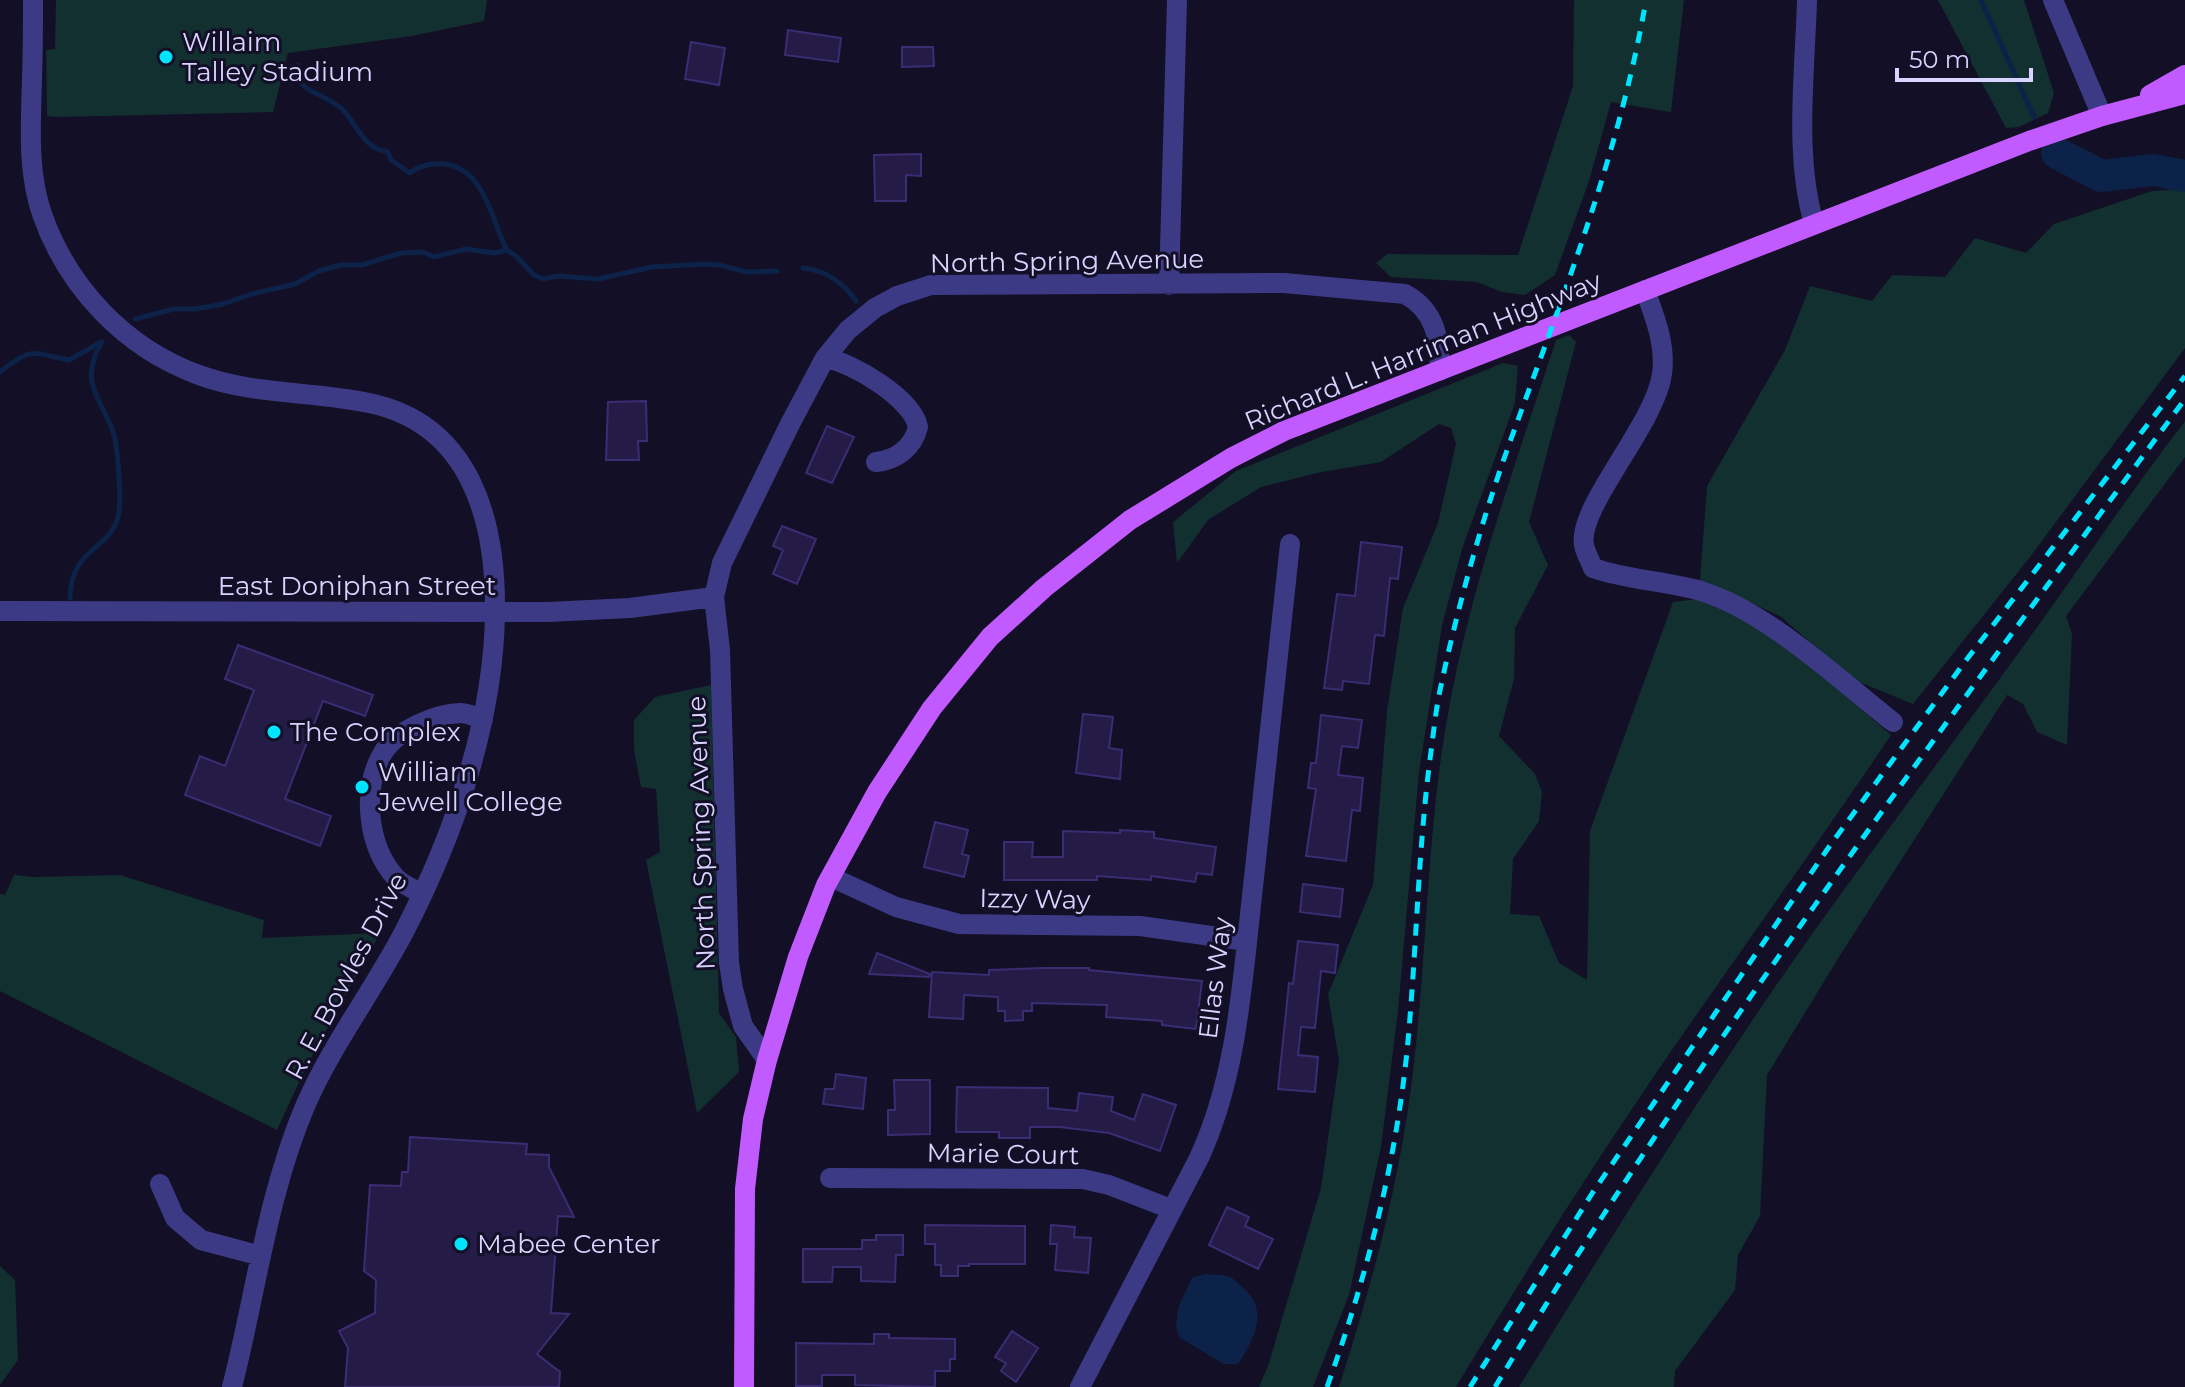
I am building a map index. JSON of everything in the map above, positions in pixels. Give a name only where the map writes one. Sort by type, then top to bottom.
[{"type":"main road","points":[[2126,109],[2185,75]]},
{"type":"main road","name":"Richard L. Harriman Highway","points":[[744,1387],[745,1189],[753,1119],[798,957],[831,877],[877,792],[932,708],[990,637],[1044,588],[1130,520],[1231,458],[1284,431],[2029,141],[2102,116],[2185,94]]},
{"type":"street","name":"R. E. Bowles Drive","points":[[33,0],[30,148],[33,173],[42,215],[56,249],[93,302],[149,351],[201,376],[247,387],[367,402],[417,422],[437,438],[466,471],[477,490],[485,513],[494,568],[495,612],[490,680],[464,790],[403,934],[329,1056],[306,1106],[274,1196],[232,1387]]},
{"type":"street","points":[[1169,285],[1177,0]]},
{"type":"street","points":[[1807,0],[1803,141],[1807,193],[1814,224]]},
{"type":"street","points":[[2053,0],[2102,116]]},
{"type":"street","name":"North Spring Avenue","points":[[767,1060],[743,1026],[729,963],[720,650],[714,597],[722,563],[790,424],[825,358],[848,330],[875,308],[897,296],[931,285],[1284,283],[1405,294],[1419,302],[1433,319],[1439,340],[1440,371]]},
{"type":"street","points":[[1645,290],[1661,334],[1662,373],[1654,404],[1590,511],[1583,542],[1593,568],[1620,577],[1700,591],[1756,614],[1893,722]]},
{"type":"street","points":[[825,358],[848,366],[898,397],[913,412],[918,427],[904,452],[876,462]]},
{"type":"street","name":"Ellas Way","points":[[1080,1387],[1213,1128],[1224,1089],[1233,1049],[1247,941],[1290,544]]},
{"type":"street","name":"East Doniphan Street","points":[[0,611],[495,612],[630,608],[714,597]]},
{"type":"street","points":[[422,894],[398,880],[379,856],[372,826],[371,786],[385,750],[405,731],[461,713],[483,719]]},
{"type":"street","name":"Izzy Way","points":[[831,877],[896,907],[959,924],[1140,926],[1247,941]]},
{"type":"street","name":"Marie Court","points":[[830,1178],[1083,1179],[1109,1185],[1171,1209]]},
{"type":"street","points":[[160,1184],[175,1218],[201,1240],[261,1256]]},
{"type":"green space","name":"Willaim Talley Stadium","points":[[56,0],[487,0],[484,21],[412,36],[288,53],[273,112],[59,117],[47,116],[46,50],[55,49]]},
{"type":"green space","points":[[1574,0],[1684,0],[1671,112],[1611,102],[1589,181],[1555,275],[1525,295],[1502,292],[1477,282],[1391,277],[1376,263],[1388,254],[1518,255],[1573,86]]},
{"type":"green space","points":[[1938,0],[2024,0],[2054,93],[2048,113],[2019,127],[2006,128]]},
{"type":"green space","points":[[2185,189],[2185,348],[2030,557],[1913,704],[1854,680],[1780,616],[1700,580],[1707,486],[1785,350],[1810,286],[1872,301],[1892,275],[1945,277],[1975,238],[2026,253],[2054,224],[2152,191]]},
{"type":"green space","points":[[1569,335],[1576,342],[1529,522],[1548,565],[1515,628],[1514,679],[1499,736],[1535,774],[1542,792],[1539,821],[1513,859],[1510,914],[1539,916],[1559,963],[1587,980],[1590,831],[1673,602],[1706,598],[1760,622],[1891,735],[1639,1098],[1456,1387],[1339,1387],[1385,1227],[1409,1104],[1435,809],[1455,676],[1494,530],[1556,340]]},
{"type":"green space","points":[[1503,363],[1518,366],[1515,403],[1462,549],[1442,626],[1419,772],[1398,1011],[1381,1147],[1349,1295],[1313,1387],[1259,1387],[1321,1188],[1339,1061],[1328,994],[1373,885],[1387,711],[1403,608],[1438,523],[1456,444],[1451,428],[1439,424],[1381,462],[1321,472],[1261,487],[1208,520],[1177,563],[1173,522],[1236,471]]},
{"type":"green space","points":[[2185,421],[2185,457],[2066,616],[2072,634],[2067,745],[2037,732],[2023,704],[2007,695],[1767,1075],[1760,1216],[1738,1255],[1735,1290],[1675,1371],[1674,1387],[1519,1387],[1667,1150],[1793,962]]},
{"type":"green space","points":[[711,685],[719,1013],[736,1037],[739,1072],[697,1113],[646,860],[660,852],[656,789],[641,787],[634,750],[634,720],[655,697]]},
{"type":"green space","points":[[14,875],[120,875],[264,920],[262,938],[380,933],[307,1065],[277,1130],[0,991],[0,894],[5,895]]},
{"type":"green space","points":[[0,1266],[15,1280],[18,1360],[0,1385]]},
{"type":"water","points":[[1205,1274],[1231,1278],[1255,1303],[1257,1323],[1250,1344],[1238,1364],[1224,1364],[1180,1338],[1176,1328],[1178,1308],[1192,1278]]},
{"type":"building","points":[[788,30],[841,38],[838,62],[785,55]]},
{"type":"building","points":[[691,42],[725,48],[719,85],[685,79]]},
{"type":"building","points":[[902,47],[933,47],[934,66],[902,67]]},
{"type":"building","points":[[921,154],[921,176],[906,175],[906,201],[875,201],[874,155]]},
{"type":"building","points":[[646,401],[647,441],[638,441],[639,460],[606,460],[608,402]]},
{"type":"building","points":[[827,426],[854,437],[832,483],[806,473]]},
{"type":"building","points":[[782,526],[816,539],[797,584],[773,574],[783,550],[773,546]]},
{"type":"building","points":[[1361,542],[1402,547],[1398,579],[1390,578],[1384,636],[1375,635],[1369,684],[1343,681],[1342,690],[1324,688],[1337,594],[1355,596]]},
{"type":"building","name":"The Complex","points":[[238,645],[373,695],[365,716],[323,701],[285,799],[331,816],[320,846],[185,795],[200,756],[225,766],[254,690],[225,679]]},
{"type":"building","points":[[1083,714],[1113,717],[1109,748],[1122,750],[1120,779],[1076,773]]},
{"type":"building","points":[[1321,715],[1362,720],[1358,748],[1342,746],[1338,775],[1363,778],[1360,811],[1352,810],[1346,861],[1306,856],[1316,789],[1308,788],[1311,763],[1316,763]]},
{"type":"building","points":[[935,822],[968,830],[962,854],[969,856],[964,877],[924,867]]},
{"type":"building","points":[[1120,830],[1154,832],[1154,838],[1216,847],[1212,875],[1197,873],[1195,882],[1151,876],[1151,880],[1097,876],[1097,880],[1004,880],[1004,842],[1033,842],[1032,857],[1063,857],[1063,831],[1120,833]]},
{"type":"building","points":[[1303,884],[1343,889],[1340,917],[1300,912]]},
{"type":"building","points":[[1298,941],[1338,945],[1335,973],[1321,971],[1315,1028],[1301,1027],[1298,1055],[1318,1057],[1315,1092],[1278,1089],[1289,983],[1293,984]]},
{"type":"building","points":[[877,953],[930,974],[929,977],[869,974]]},
{"type":"building","points":[[1089,968],[1202,981],[1196,1029],[1162,1025],[1162,1021],[1106,1017],[1107,1005],[1032,1003],[1032,1011],[1023,1011],[1023,1020],[1005,1021],[1005,1011],[998,1011],[998,997],[964,995],[963,1019],[929,1017],[932,972],[989,975],[989,970]]},
{"type":"building","points":[[836,1074],[866,1078],[863,1109],[823,1104],[825,1089],[834,1089]]},
{"type":"building","points":[[894,1080],[930,1080],[930,1134],[888,1135],[888,1110],[895,1110]]},
{"type":"building","points":[[957,1087],[1048,1088],[1048,1108],[1077,1111],[1079,1093],[1113,1097],[1111,1111],[1134,1120],[1143,1094],[1176,1105],[1160,1151],[1109,1133],[1060,1127],[1030,1127],[1030,1138],[999,1138],[999,1132],[956,1132]]},
{"type":"building","name":"Mabee Center","points":[[410,1137],[527,1144],[526,1154],[549,1155],[549,1167],[574,1217],[558,1216],[551,1313],[569,1314],[537,1354],[560,1372],[559,1387],[345,1387],[348,1348],[339,1331],[375,1313],[376,1280],[364,1271],[370,1185],[401,1186],[402,1172],[408,1172]]},
{"type":"building","points":[[1227,1207],[1249,1217],[1245,1226],[1273,1239],[1258,1269],[1209,1245]]},
{"type":"building","points":[[925,1225],[1025,1226],[1025,1264],[969,1264],[958,1266],[958,1276],[941,1276],[941,1265],[935,1265],[935,1244],[925,1244]]},
{"type":"building","points":[[1051,1225],[1075,1227],[1074,1237],[1091,1238],[1088,1273],[1055,1270],[1057,1244],[1050,1244]]},
{"type":"building","points":[[876,1235],[903,1235],[903,1255],[896,1255],[895,1282],[861,1281],[861,1267],[833,1267],[832,1282],[803,1282],[803,1249],[862,1249],[862,1240],[876,1240]]},
{"type":"building","points":[[1012,1331],[1038,1348],[1016,1382],[1001,1371],[1006,1363],[995,1357]]},
{"type":"building","points":[[874,1334],[889,1334],[889,1338],[955,1339],[955,1359],[950,1359],[950,1371],[935,1371],[935,1387],[855,1385],[855,1375],[822,1375],[822,1386],[796,1386],[796,1343],[874,1344]]},
{"type":"waterway","points":[[1981,0],[2034,117]]},
{"type":"waterway","points":[[298,65],[305,87],[339,106],[367,141],[388,152],[391,160],[410,173],[422,166],[444,164],[469,175],[485,197],[507,250],[534,275],[543,279],[558,276],[598,279],[652,267],[705,264],[746,272],[777,271]]},
{"type":"waterway","points":[[2057,153],[2101,176],[2153,170],[2185,176]]},
{"type":"waterway","points":[[135,319],[174,309],[223,304],[295,284],[319,271],[341,265],[362,265],[401,253],[423,252],[434,257],[466,249],[494,253],[507,250]]},
{"type":"waterway","points":[[803,268],[833,278],[856,301]]},
{"type":"waterway","points":[[0,372],[26,355],[39,354],[69,360],[101,342]]},
{"type":"waterway","points":[[70,598],[77,569],[83,559],[107,537],[119,510],[115,439],[92,378],[95,356],[102,342]]},
{"type":"railway","points":[[1327,1387],[1370,1251],[1399,1111],[1410,1017],[1426,791],[1436,711],[1446,663],[1470,566],[1490,502],[1606,168],[1646,0]]},
{"type":"railway","points":[[1470,1387],[1593,1192],[1831,844],[1967,659],[2185,376]]},
{"type":"railway","points":[[1495,1387],[1575,1259],[1742,1008],[1917,763],[2185,399]]},
{"type":"place","name":"Willaim Talley Stadium","points":[[166,57]]},
{"type":"place","name":"The Complex","points":[[274,732]]},
{"type":"place","name":"William Jewell College","points":[[362,787]]},
{"type":"place","name":"Mabee Center","points":[[461,1244]]}]
